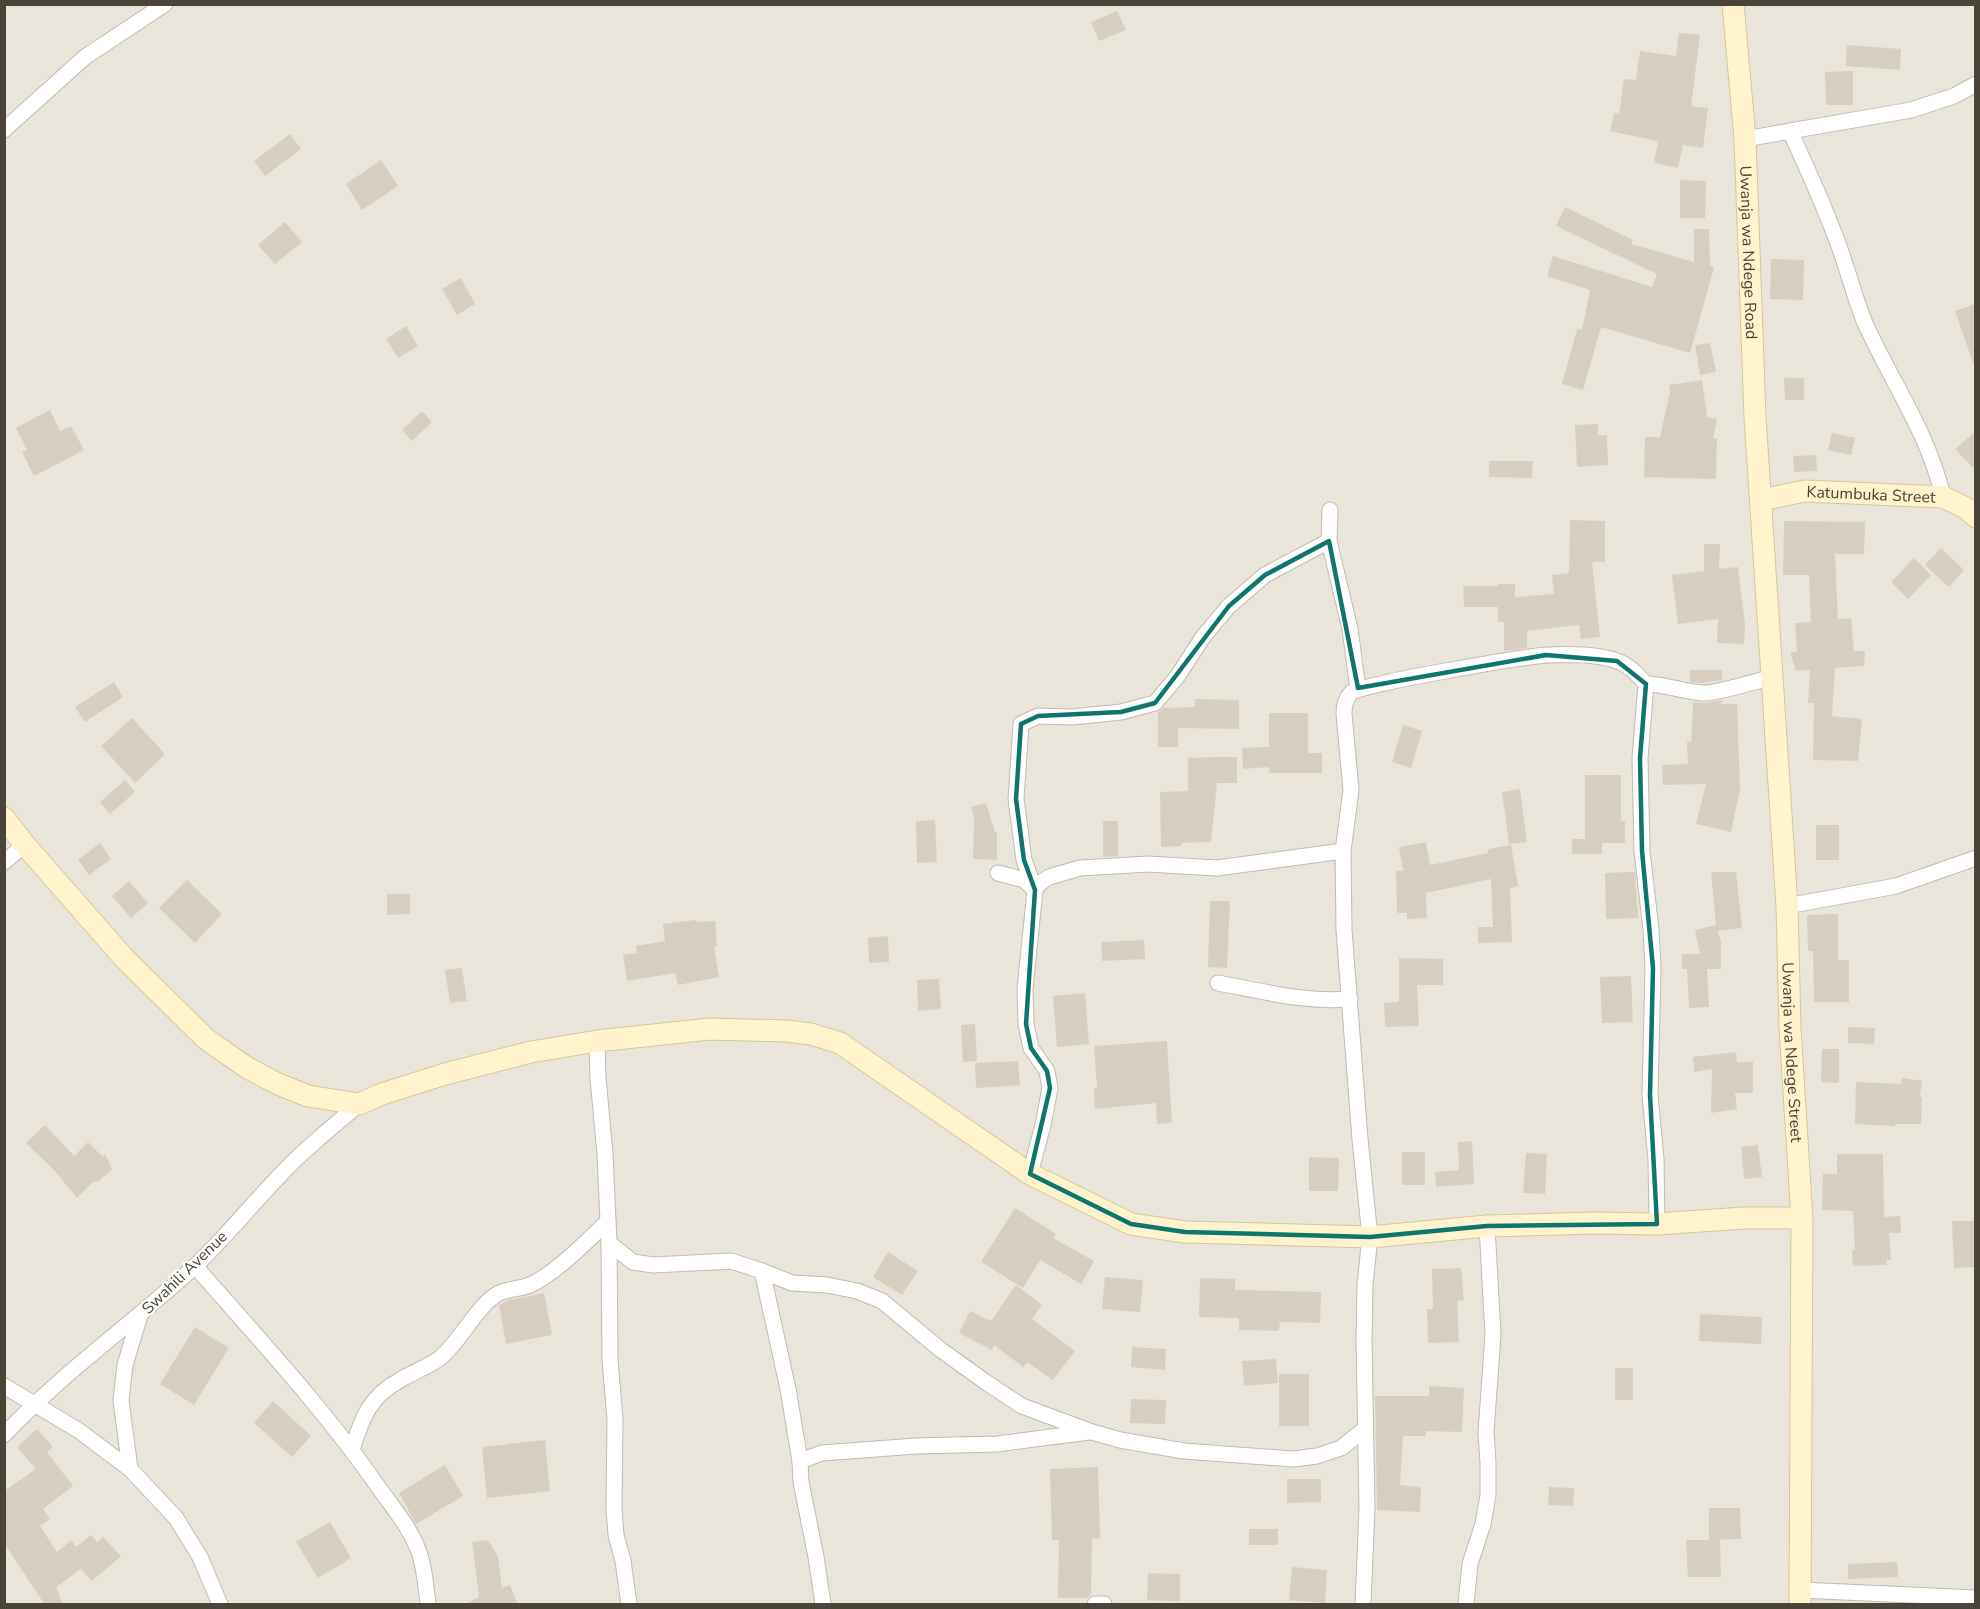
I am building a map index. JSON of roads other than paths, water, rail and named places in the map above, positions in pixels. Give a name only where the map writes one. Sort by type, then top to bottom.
[{"type":"street","points":[[4,130],[85,57],[165,4]]},
{"type":"street","name":"Uwanja wa Ndege Road","points":[[1733,4],[1745,139],[1755,417],[1761,500]]},
{"type":"street","points":[[1745,139],[1911,110],[1954,96],[1976,84]]},
{"type":"street","points":[[1790,131],[1827,216],[1865,322],[1930,453],[1943,497]]},
{"type":"street","name":"Katumbuka Street","points":[[1761,500],[1805,491],[1943,497],[1966,508],[1976,517]]},
{"type":"street","name":"Uwanja wa Ndege Street","points":[[1761,500],[1787,906],[1790,1029],[1802,1218],[1800,1597]]},
{"type":"street","points":[[1330,510],[1329,541],[1350,629],[1358,689]]},
{"type":"street","points":[[1030,1174],[1050,1088],[1047,1071],[1031,1048],[1026,1024],[1025,990],[1035,890],[1024,860],[1016,798],[1021,723],[1038,716],[1072,717],[1121,712],[1155,703],[1177,677],[1203,637],[1229,606],[1265,575],[1329,541]]},
{"type":"street","points":[[1363,1605],[1367,1508],[1365,1295],[1370,1237],[1344,930],[1343,851],[1351,790],[1344,714],[1345,702],[1352,692],[1358,689],[1462,668],[1546,655],[1582,655],[1617,661],[1634,671],[1646,684],[1660,684],[1683,691],[1706,693],[1773,677]]},
{"type":"street","points":[[1646,684],[1640,758],[1642,839],[1653,968],[1650,1095],[1656,1159],[1657,1224]]},
{"type":"street","points":[[4,818],[124,958],[206,1039],[246,1067],[278,1084],[308,1096],[359,1104],[382,1094],[445,1074],[531,1052],[597,1041],[710,1029],[787,1031],[811,1034],[840,1043],[1030,1174],[1131,1224],[1185,1232],[1370,1237],[1486,1226],[1657,1224],[1744,1218],[1802,1218]]},
{"type":"street","points":[[4,862],[25,845]]},
{"type":"street","points":[[1035,890],[1049,877],[1080,868],[1148,864],[1217,868],[1343,851]]},
{"type":"street","points":[[1787,906],[1896,886],[1976,858]]},
{"type":"street","points":[[998,873],[1024,880],[1035,890]]},
{"type":"street","points":[[1218,983],[1295,998],[1350,999]]},
{"type":"street","points":[[597,1041],[609,1243],[610,1360],[615,1419],[614,1509],[616,1535],[623,1561],[629,1605]]},
{"type":"street","name":"Swahili Avenue","points":[[4,1435],[34,1403],[195,1266],[292,1163],[359,1104]]},
{"type":"street","points":[[352,1450],[362,1417],[376,1398],[397,1381],[437,1360],[453,1347],[485,1304],[499,1293],[530,1285],[544,1276],[580,1248],[608,1221]]},
{"type":"street","points":[[1466,1605],[1470,1564],[1483,1524],[1488,1495],[1486,1432],[1493,1335],[1486,1226]]},
{"type":"street","points":[[609,1243],[633,1262],[653,1265],[730,1261],[792,1283],[827,1285],[857,1291],[882,1301],[941,1350],[1022,1406],[1120,1440],[1185,1451],[1293,1459],[1317,1456],[1341,1448],[1365,1430]]},
{"type":"street","points":[[195,1266],[352,1450],[409,1531],[420,1553],[428,1605]]},
{"type":"street","points":[[762,1271],[788,1389],[800,1461],[801,1482],[823,1605]]},
{"type":"street","points":[[130,1469],[121,1401],[125,1365],[140,1315]]},
{"type":"street","points":[[4,1386],[78,1430],[130,1469],[176,1518],[200,1557],[220,1605]]},
{"type":"street","points":[[800,1461],[822,1453],[916,1446],[997,1444],[1092,1432]]},
{"type":"street","points":[[1800,1597],[1976,1598]]},
{"type":"street","points":[[1095,1605],[1104,1605]]}]
